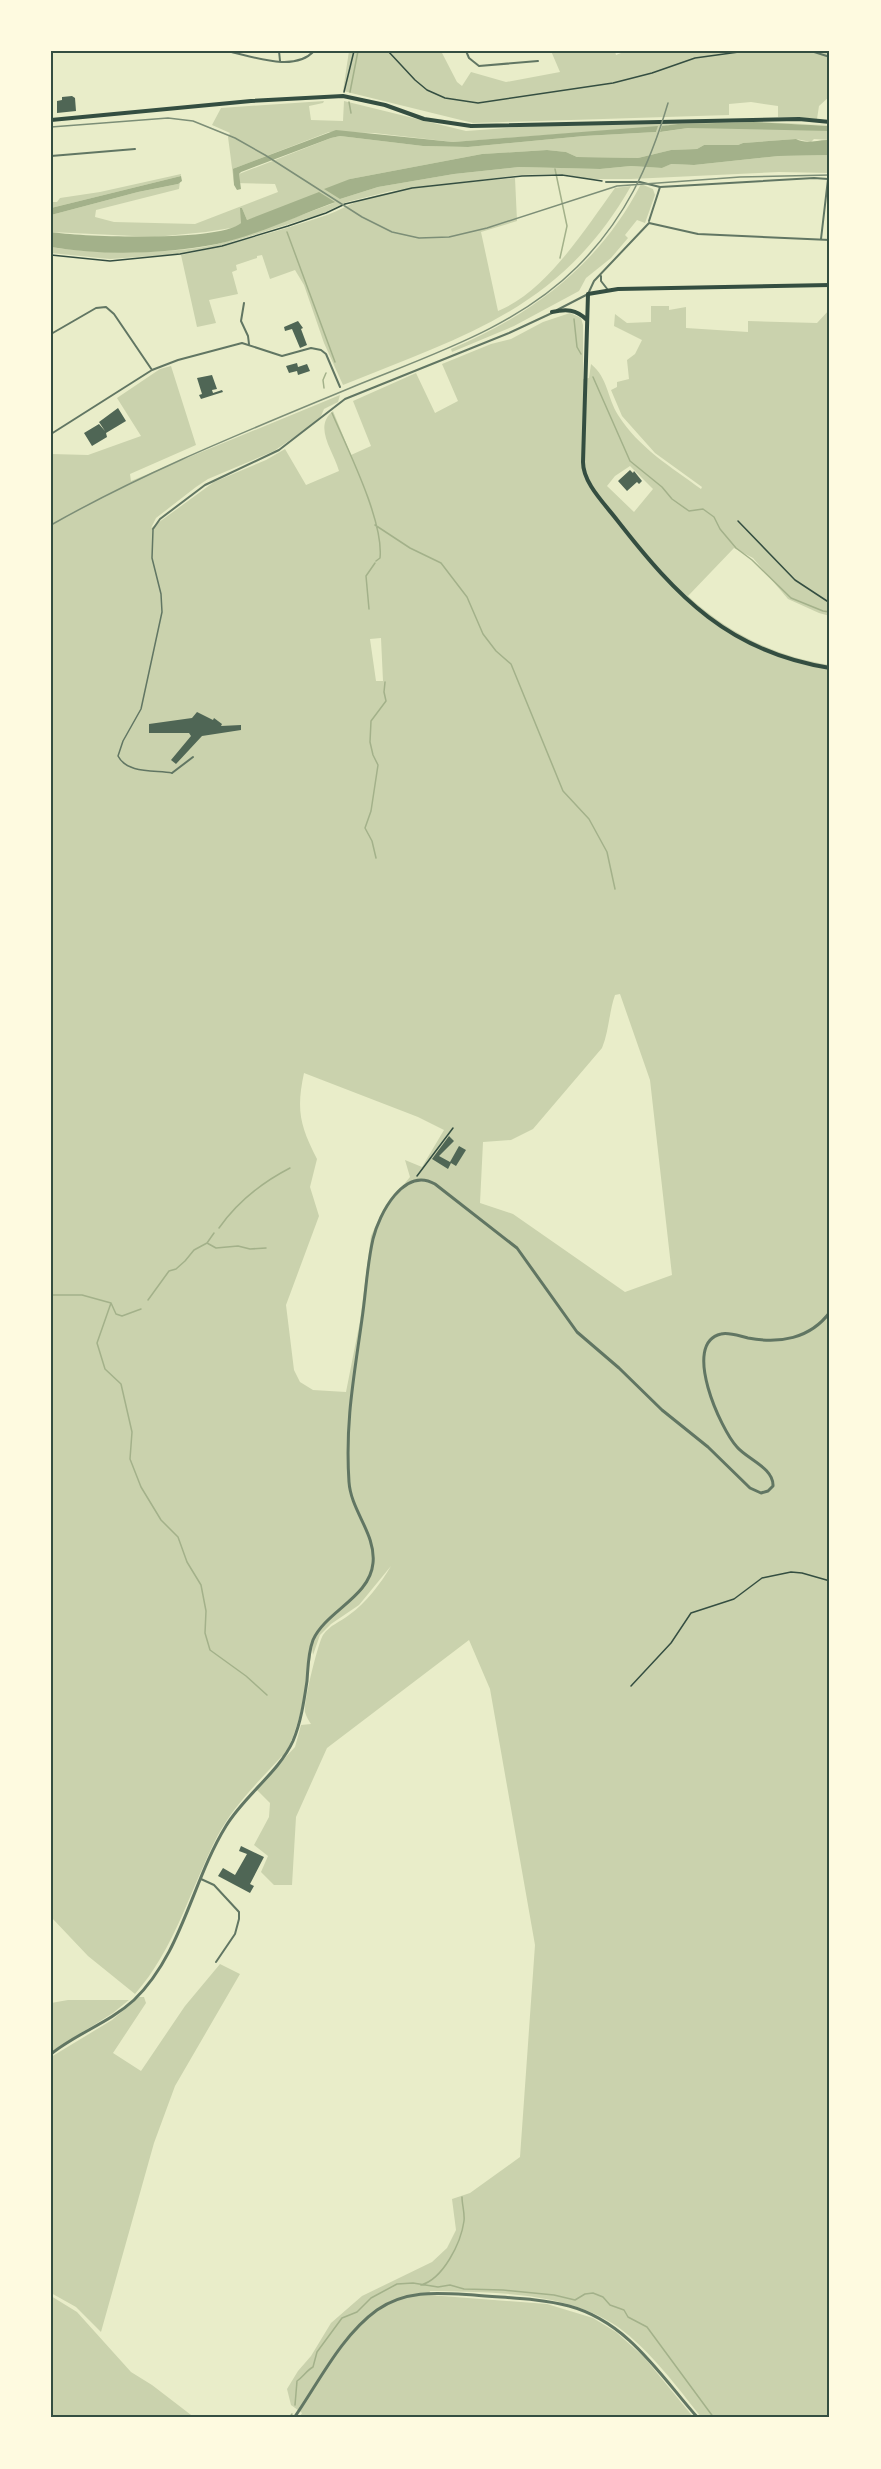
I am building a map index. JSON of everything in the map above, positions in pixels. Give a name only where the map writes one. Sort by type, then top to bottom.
[{"type":"main road","points":[[51,120],[250,101],[343,96],[385,105],[424,119],[492,128],[524,124],[681,121],[799,119],[830,122]]},
{"type":"main road","points":[[830,285],[608,290],[588,294],[583,462],[586,478],[662,575],[696,608],[722,628],[762,650],[781,657],[830,668]]},
{"type":"main road","points":[[552,312],[574,311],[587,320]]},
{"type":"street","points":[[226,51],[280,62],[300,61],[314,51]]},
{"type":"street","points":[[279,51],[280,62]]},
{"type":"street","points":[[466,51],[469,58],[479,66],[538,61]]},
{"type":"street","points":[[811,51],[830,57]]},
{"type":"street","points":[[51,156],[135,149]]},
{"type":"street","points":[[606,182],[640,182],[660,187],[828,179],[821,239]]},
{"type":"street","points":[[153,530],[160,519],[205,485],[286,446],[345,399],[509,333],[588,294],[594,281],[649,223],[660,187]]},
{"type":"street","points":[[649,223],[698,234],[830,240]]},
{"type":"street","points":[[602,273],[601,281],[608,290]]},
{"type":"street","points":[[244,303],[241,321],[249,344]]},
{"type":"street","points":[[51,334],[96,308],[106,307],[114,314],[152,370]]},
{"type":"street","points":[[51,434],[152,370],[178,360],[242,343],[282,356],[311,348],[321,350],[326,354],[340,387]]},
{"type":"street","points":[[343,395],[345,399]]},
{"type":"street","points":[[172,773],[193,757]]},
{"type":"street","points":[[51,2054],[126,2006],[147,1984],[172,1943],[229,1821],[284,1756],[293,1742],[302,1708],[311,1646],[316,1634],[323,1624],[360,1589],[372,1570],[372,1548],[349,1484],[350,1392],[375,1231],[389,1204],[404,1187],[415,1180],[426,1180],[435,1184],[517,1248],[577,1332],[619,1368],[662,1410],[708,1447],[750,1488],[758,1492],[768,1491],[773,1486],[772,1479],[765,1469],[738,1449],[729,1435],[704,1372],[703,1356],[706,1346],[715,1336],[724,1333],[768,1341],[795,1338],[817,1326],[830,1312]]},
{"type":"street","points":[[201,1879],[214,1885],[239,1912],[235,1934],[216,1962]]},
{"type":"street","points":[[294,2418],[336,2355],[362,2323],[392,2301],[416,2294],[435,2292],[544,2301],[568,2306],[592,2315],[632,2342],[698,2418]]},
{"type":"lane","points":[[153,530],[152,558],[161,594],[162,612],[141,710],[125,735],[118,756],[124,764],[136,769],[172,773]]},
{"type":"path","points":[[343,96],[354,51]]},
{"type":"path","points":[[388,51],[427,90],[445,98],[478,103],[613,83],[652,73],[695,58],[746,51]]},
{"type":"path","points":[[51,255],[111,261],[180,254],[222,246],[298,223],[371,196],[456,183],[552,175],[606,182]]},
{"type":"path","points":[[738,521],[795,580],[830,603]]},
{"type":"path","points":[[415,1180],[453,1128]]},
{"type":"path","points":[[631,1686],[671,1643],[691,1613],[734,1599],[762,1578],[802,1573],[830,1581]]},
{"type":"shaded area","points":[[349,51],[441,51],[457,82],[462,86],[471,72],[506,82],[560,72],[551,51],[615,51],[616,55],[626,51],[822,51],[830,55],[830,96],[819,106],[817,119],[778,117],[778,106],[751,102],[729,104],[729,115],[473,123],[343,91]]},
{"type":"shaded area","points":[[324,101],[309,106],[311,120],[343,121],[344,101],[466,131],[533,126],[720,122],[739,123],[668,125],[661,132],[688,128],[830,131],[830,140],[814,139],[811,142],[796,139],[738,145],[704,145],[697,149],[671,150],[638,158],[577,157],[566,152],[547,150],[482,154],[350,179],[340,199],[378,187],[454,174],[519,167],[662,168],[670,164],[694,165],[779,156],[830,155],[830,173],[779,172],[631,179],[590,179],[561,174],[520,175],[391,191],[347,202],[321,214],[222,245],[180,254],[110,259],[51,253],[51,247],[136,252],[203,247],[249,234],[334,203],[247,220],[242,208],[241,223],[237,227],[206,232],[155,237],[51,232],[51,215],[178,184],[181,177],[179,189],[96,210],[95,217],[114,222],[195,224],[278,192],[275,184],[234,183],[228,137],[230,133],[212,125],[221,108]],"holes":[[[657,127],[656,132],[468,147],[423,146],[340,136],[239,174],[235,168],[329,132],[374,133],[453,142]]]},
{"type":"shaded area","points":[[754,122],[830,125],[739,123]]},
{"type":"shaded area","points":[[754,122],[830,126],[830,131],[688,128],[660,132],[662,126],[678,124]]},
{"type":"shaded area","points":[[658,126],[656,132],[468,147],[423,146],[340,136],[241,172],[239,174],[241,189],[237,190],[234,185],[233,169],[336,130],[453,142]]},
{"type":"shaded area","points":[[796,139],[808,142],[830,140],[830,155],[779,156],[694,165],[671,164],[662,168],[519,167],[454,174],[378,187],[340,199],[324,189],[350,179],[482,154],[547,150],[566,152],[577,157],[638,158],[671,150],[697,149],[704,145],[738,145]]},
{"type":"shaded area","points":[[181,174],[181,176],[51,208],[51,202],[57,202],[60,198],[100,192]]},
{"type":"shaded area","points":[[181,176],[182,181],[178,184],[51,215],[51,208]]},
{"type":"shaded area","points":[[515,178],[517,221],[481,232],[498,311],[516,302],[549,274],[578,240],[615,188],[631,186],[604,228],[574,262],[542,290],[507,313],[470,332],[343,385],[324,343],[304,285],[295,270],[270,279],[262,255],[236,265],[237,270],[232,272],[238,294],[209,300],[216,323],[197,327],[181,255],[291,227],[379,195],[437,185]]},
{"type":"shaded area","points":[[641,184],[653,189],[655,195],[645,223],[637,220],[625,235],[628,238],[611,258],[586,278],[579,291],[514,326],[452,352],[451,349],[509,320],[561,284],[605,239]]},
{"type":"shaded area","points":[[319,192],[335,202],[261,231],[217,244],[134,253],[92,252],[51,247],[51,232],[180,236],[228,229],[241,223],[240,208],[247,220]]},
{"type":"shaded area","points":[[651,306],[669,306],[669,310],[686,307],[686,328],[748,332],[748,321],[817,323],[830,309],[830,616],[788,599],[753,558],[734,548],[688,596],[720,622],[754,641],[790,656],[830,665],[830,2418],[702,2418],[642,2347],[618,2327],[598,2315],[555,2301],[532,2297],[430,2291],[429,2295],[547,2304],[593,2318],[616,2332],[644,2357],[694,2418],[299,2418],[302,2413],[291,2405],[287,2389],[331,2323],[362,2296],[432,2262],[447,2248],[456,2230],[452,2199],[470,2193],[520,2157],[535,1945],[490,1689],[469,1640],[327,1748],[296,1817],[292,1885],[274,1885],[261,1872],[268,1856],[254,1845],[269,1817],[270,1803],[256,1789],[295,1747],[301,1725],[311,1724],[305,1714],[305,1707],[311,1673],[323,1635],[361,1605],[378,1586],[391,1566],[359,1605],[331,1624],[320,1635],[313,1655],[312,1648],[299,1717],[284,1757],[282,1756],[256,1784],[224,1824],[172,1938],[135,1994],[88,1956],[51,1917],[51,454],[88,455],[141,436],[117,398],[160,369],[171,366],[196,445],[130,474],[131,481],[340,395],[338,402],[324,409],[321,416],[306,429],[274,451],[208,479],[156,518],[151,528],[214,482],[266,460],[285,449],[306,485],[339,471],[325,431],[327,417],[333,411],[351,455],[371,446],[353,401],[416,373],[435,413],[458,401],[442,364],[491,344],[511,339],[543,322],[570,313],[581,318],[583,325],[583,379],[589,378],[591,364],[601,375],[614,408],[626,427],[656,456],[701,489],[702,487],[655,453],[622,416],[611,390],[617,387],[617,382],[629,379],[627,360],[635,354],[642,340],[614,326],[615,314],[627,323],[651,322]],"holes":[[[630,466],[653,489],[634,512],[607,486],[615,476]],[[381,638],[383,681],[376,681],[370,639]],[[620,994],[650,1080],[672,1275],[625,1292],[513,1214],[480,1203],[483,1142],[511,1140],[533,1129],[602,1048],[615,995]],[[304,1073],[418,1117],[444,1130],[422,1167],[405,1160],[410,1177],[383,1210],[371,1236],[360,1321],[346,1392],[313,1390],[300,1382],[294,1370],[286,1305],[319,1216],[310,1187],[317,1159],[303,1127],[300,1097]]]},
{"type":"shaded area","points":[[220,1964],[240,1974],[175,2086],[154,2143],[101,2332],[76,2307],[51,2293],[51,2057],[112,2020],[139,1997],[144,1997],[146,2003],[113,2053],[141,2071],[185,2006]]},
{"type":"shaded area","points":[[68,2000],[129,2000],[113,2013],[51,2052],[51,2003]]},
{"type":"shaded area","points":[[51,2296],[77,2312],[131,2372],[195,2418],[51,2418]]},
{"type":"building","points":[[62,97],[75,98],[76,111],[57,113],[57,101],[62,100]]},
{"type":"building","points":[[298,321],[303,328],[301,329],[307,345],[300,348],[292,329],[285,331],[284,327]]},
{"type":"building","points":[[297,363],[298,367],[307,364],[310,371],[298,375],[297,371],[289,373],[286,366]]},
{"type":"building","points":[[212,375],[217,389],[212,390],[213,393],[222,390],[223,392],[201,399],[199,395],[202,394],[197,378]]},
{"type":"building","points":[[118,408],[126,421],[106,433],[107,437],[92,446],[84,433],[99,424],[105,431],[99,422]]},
{"type":"building","points":[[630,470],[633,473],[634,471],[642,481],[639,484],[637,482],[627,491],[618,481]]},
{"type":"building","points":[[197,712],[213,720],[214,718],[222,724],[221,726],[241,725],[241,730],[202,736],[176,764],[171,760],[191,736],[189,733],[149,733],[149,724],[192,718]]},
{"type":"building","points":[[449,1136],[454,1141],[439,1156],[450,1162],[459,1146],[466,1150],[456,1166],[451,1163],[448,1169],[432,1159]]},
{"type":"building","points":[[241,1846],[264,1857],[250,1884],[254,1886],[250,1893],[218,1876],[223,1868],[235,1875],[247,1854],[239,1851]]},
{"type":"waterway","points":[[350,92],[358,51]]},
{"type":"waterway","points":[[349,102],[351,113]]},
{"type":"waterway","points":[[555,169],[567,226],[560,258]]},
{"type":"waterway","points":[[287,232],[335,362]]},
{"type":"waterway","points":[[574,319],[577,347],[581,354]]},
{"type":"waterway","points":[[324,388],[323,380],[326,373]]},
{"type":"waterway","points":[[593,377],[630,461],[662,487],[672,499],[689,511],[703,509],[714,517],[720,529],[736,548],[752,560],[791,598],[830,612]]},
{"type":"waterway","points":[[332,413],[371,505],[380,543],[380,558],[376,561]]},
{"type":"waterway","points":[[375,525],[410,548],[441,563],[467,597],[483,634],[496,651],[511,664],[563,791],[589,819],[607,852],[615,889]]},
{"type":"waterway","points":[[369,609],[366,576],[375,563]]},
{"type":"waterway","points":[[376,858],[372,841],[365,828],[371,811],[378,765],[370,742],[371,721],[386,701],[385,682]]},
{"type":"waterway","points":[[219,1228],[234,1209],[251,1194],[290,1168]]},
{"type":"waterway","points":[[148,1300],[169,1271],[176,1269],[194,1250],[207,1243],[214,1233]]},
{"type":"waterway","points":[[207,1243],[216,1248],[238,1246],[250,1249],[266,1248]]},
{"type":"waterway","points":[[51,1295],[82,1295],[111,1303],[97,1343],[105,1369],[121,1384],[132,1432],[130,1459],[141,1487],[161,1520],[178,1537],[187,1562],[201,1585],[206,1611],[205,1633],[210,1650],[246,1676],[267,1695]]},
{"type":"waterway","points":[[111,1303],[116,1314],[122,1316],[141,1309]]},
{"type":"waterway","points":[[421,2285],[437,2276],[455,2249],[464,2221],[462,2197]]},
{"type":"waterway","points":[[295,2405],[297,2381],[313,2367],[317,2352],[342,2318],[357,2312],[371,2298],[397,2284],[413,2283],[438,2287],[450,2285],[464,2289],[554,2295],[575,2300],[585,2294],[593,2293],[603,2297],[610,2305],[624,2310],[628,2317],[647,2327],[714,2418]]},
{"type":"waterway","points":[[289,2418],[292,2414]]},
{"type":"railway","points":[[51,525],[125,486],[201,451],[473,337],[528,306],[577,267],[609,230],[644,170],[668,103]]},
{"type":"railway","points":[[51,127],[168,118],[193,121],[235,138],[265,155],[362,217],[392,232],[419,238],[449,237],[487,228],[617,186],[740,177],[830,175]]}]
